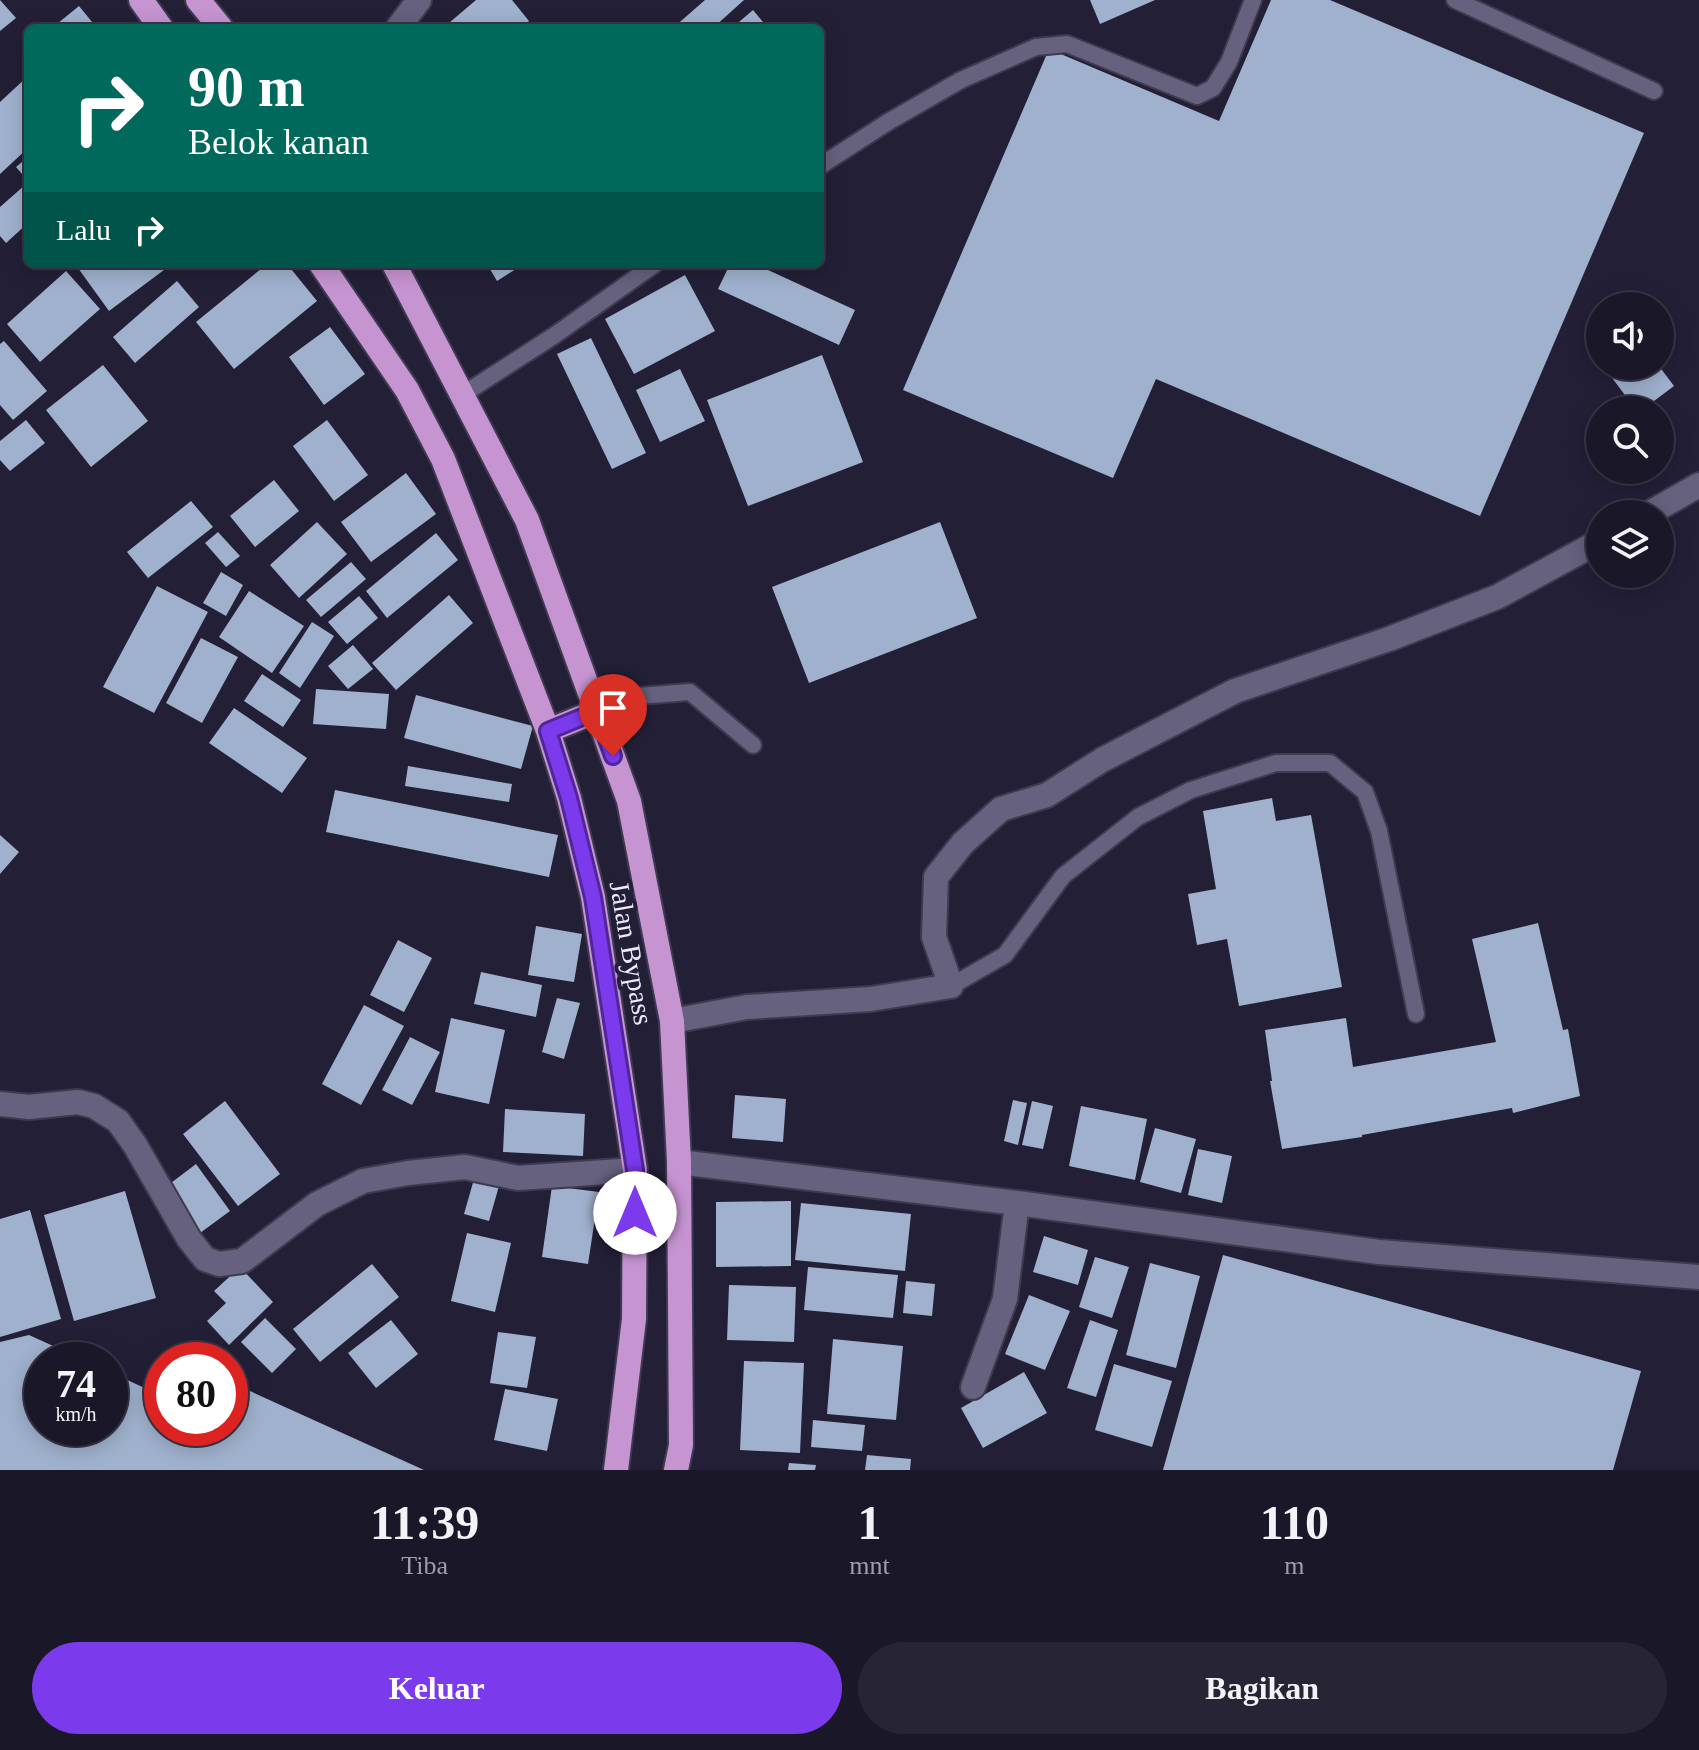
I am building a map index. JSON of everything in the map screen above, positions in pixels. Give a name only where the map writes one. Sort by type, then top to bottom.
[{"type":"highway","points":[[141,0],[158,24]]},
{"type":"highway","points":[[198,0],[218,24]]},
{"type":"highway","name":"Jalan Bypass","points":[[324,268],[407,390],[443,459],[548,731],[569,798],[593,897],[635,1170],[634,1319],[616,1470]]},
{"type":"highway","name":"Jalan Bypass","points":[[396,268],[527,520],[629,801],[672,1021],[679,1162],[681,1445],[676,1470]]},
{"type":"highway","points":[[548,731],[597,711]]},
{"type":"street","points":[[401,24],[419,0]]},
{"type":"street","points":[[1673,500],[1699,485]]},
{"type":"street","points":[[672,1021],[747,1007],[871,999],[951,986],[934,937],[936,877],[963,843],[1001,809],[1047,795],[1102,760],[1235,691],[1389,639],[1497,597],[1586,549]]},
{"type":"street","points":[[0,1104],[29,1107],[78,1102],[94,1106],[118,1121],[189,1239],[205,1259],[219,1264],[242,1261],[317,1204],[363,1181],[465,1167],[518,1178],[635,1170]]},
{"type":"street","points":[[679,1162],[1017,1203],[1379,1252],[1699,1277]]},
{"type":"street","points":[[973,1387],[1005,1299],[1017,1203]]},
{"type":"lane","points":[[824,163],[961,80],[1036,47],[1067,44],[1197,96],[1213,88],[1229,62],[1253,0]]},
{"type":"lane","points":[[1455,0],[1654,91]]},
{"type":"lane","points":[[462,395],[555,335],[649,268]]},
{"type":"lane","points":[[597,711],[638,696],[690,692],[753,745]]},
{"type":"lane","points":[[951,986],[1005,955],[1063,876],[1138,817],[1191,790],[1276,763],[1330,763],[1365,792],[1379,831],[1416,1014]]},
{"type":"building","points":[[0,0],[16,18],[0,31]]},
{"type":"building","points":[[476,0],[512,0],[529,21],[526,24],[448,24]]},
{"type":"building","points":[[705,0],[744,0],[717,24],[678,24]]},
{"type":"building","points":[[1090,0],[1155,0],[1100,24]]},
{"type":"building","points":[[1271,0],[1330,0],[1644,133],[1480,516],[1156,379],[1113,478],[903,390],[1049,49],[1219,121]]},
{"type":"building","points":[[79,6],[94,24],[57,24]]},
{"type":"building","points":[[753,10],[765,24],[737,24]]},
{"type":"building","points":[[24,80],[24,152],[0,174],[0,102]]},
{"type":"building","points":[[24,160],[24,176],[16,167]]},
{"type":"building","points":[[24,186],[24,227],[6,243],[0,236],[0,207]]},
{"type":"building","points":[[78,268],[167,268],[109,311]]},
{"type":"building","points":[[262,268],[290,268],[317,301],[234,369],[196,322]]},
{"type":"building","points":[[489,268],[518,268],[497,281]]},
{"type":"building","points":[[728,268],[764,268],[855,310],[839,345],[718,289]]},
{"type":"building","points":[[66,271],[100,309],[40,362],[7,324]]},
{"type":"building","points":[[685,275],[715,331],[634,374],[605,319]]},
{"type":"building","points":[[177,281],[199,307],[135,363],[113,337]]},
{"type":"building","points":[[330,327],[365,374],[324,405],[289,357]]},
{"type":"building","points":[[591,338],[646,453],[612,469],[557,354]]},
{"type":"building","points":[[4,341],[47,391],[13,420],[0,405],[0,344]]},
{"type":"building","points":[[822,355],[863,462],[748,506],[707,400]]},
{"type":"building","points":[[103,365],[148,421],[91,467],[46,410]]},
{"type":"building","points":[[680,369],[705,421],[660,442],[636,390]]},
{"type":"building","points":[[1614,380],[1670,380],[1674,386],[1661,396],[1626,396]]},
{"type":"building","points":[[26,420],[45,443],[10,471],[0,460],[0,441]]},
{"type":"building","points":[[327,420],[368,475],[334,501],[293,446]]},
{"type":"building","points":[[406,473],[436,514],[371,562],[341,522]]},
{"type":"building","points":[[274,480],[299,511],[255,547],[230,516]]},
{"type":"building","points":[[191,501],[213,527],[148,578],[127,552]]},
{"type":"building","points":[[317,522],[347,554],[299,598],[270,565]]},
{"type":"building","points":[[940,522],[977,618],[809,683],[772,587]]},
{"type":"building","points":[[218,532],[240,556],[226,567],[205,543]]},
{"type":"building","points":[[436,533],[458,560],[387,618],[366,591]]},
{"type":"building","points":[[351,562],[366,579],[321,617],[306,600]]},
{"type":"building","points":[[221,572],[243,585],[226,616],[203,603]]},
{"type":"building","points":[[157,586],[208,612],[154,713],[103,687]]},
{"type":"building","points":[[249,591],[304,626],[272,673],[219,637]]},
{"type":"building","points":[[449,595],[473,623],[396,690],[372,663]]},
{"type":"building","points":[[359,596],[378,618],[347,644],[328,622]]},
{"type":"building","points":[[312,622],[334,636],[300,688],[279,673]]},
{"type":"building","points":[[201,638],[238,657],[202,723],[166,703]]},
{"type":"building","points":[[353,645],[373,669],[348,689],[328,666]]},
{"type":"building","points":[[262,674],[301,700],[283,727],[244,701]]},
{"type":"building","points":[[316,689],[389,694],[386,729],[313,724]]},
{"type":"building","points":[[416,695],[533,726],[521,769],[404,738]]},
{"type":"building","points":[[234,708],[307,758],[282,793],[209,743]]},
{"type":"building","points":[[408,766],[512,784],[509,802],[405,786]]},
{"type":"building","points":[[335,790],[558,835],[549,877],[326,832]]},
{"type":"building","points":[[1272,798],[1276,821],[1311,815],[1342,987],[1239,1006],[1227,939],[1197,945],[1188,894],[1216,889],[1203,811]]},
{"type":"building","points":[[0,835],[19,852],[0,874]]},
{"type":"building","points":[[1538,923],[1563,1030],[1568,1029],[1580,1096],[1513,1113],[1512,1108],[1282,1149],[1265,1030],[1346,1018],[1353,1067],[1496,1042],[1472,939]]},
{"type":"building","points":[[536,926],[582,934],[574,982],[528,975]]},
{"type":"building","points":[[398,940],[432,958],[404,1012],[370,995]]},
{"type":"building","points":[[481,972],[542,985],[536,1017],[474,1004]]},
{"type":"building","points":[[557,998],[580,1003],[564,1059],[542,1052]]},
{"type":"building","points":[[364,1005],[404,1026],[361,1105],[322,1084]]},
{"type":"building","points":[[451,1018],[505,1030],[489,1104],[435,1092]]},
{"type":"building","points":[[410,1037],[440,1052],[412,1105],[382,1090]]},
{"type":"building","points":[[735,1095],[786,1099],[783,1142],[732,1138]]},
{"type":"building","points":[[1013,1100],[1027,1103],[1018,1145],[1004,1141]]},
{"type":"building","points":[[225,1101],[280,1174],[238,1206],[183,1134]]},
{"type":"building","points":[[1032,1101],[1053,1106],[1043,1149],[1022,1145]]},
{"type":"building","points":[[1081,1106],[1147,1119],[1135,1180],[1069,1166]]},
{"type":"building","points":[[505,1109],[585,1114],[583,1156],[503,1152]]},
{"type":"building","points":[[1155,1128],[1196,1139],[1181,1193],[1140,1182]]},
{"type":"building","points":[[1198,1149],[1232,1156],[1222,1203],[1188,1195]]},
{"type":"building","points":[[196,1164],[230,1211],[196,1236],[163,1189]]},
{"type":"building","points":[[476,1172],[501,1179],[489,1221],[464,1214]]},
{"type":"building","points":[[552,1186],[599,1192],[588,1264],[542,1257]]},
{"type":"building","points":[[125,1191],[156,1298],[74,1321],[44,1215]]},
{"type":"building","points":[[791,1201],[791,1266],[716,1267],[716,1202]]},
{"type":"building","points":[[801,1203],[911,1214],[905,1271],[795,1260]]},
{"type":"building","points":[[30,1210],[61,1319],[0,1337],[0,1219]]},
{"type":"building","points":[[467,1233],[511,1243],[495,1312],[451,1301]]},
{"type":"building","points":[[1044,1236],[1088,1250],[1078,1285],[1033,1272]]},
{"type":"building","points":[[1223,1255],[1641,1371],[1613,1470],[1163,1470]]},
{"type":"building","points":[[1095,1257],[1129,1267],[1112,1318],[1079,1307]]},
{"type":"building","points":[[1150,1263],[1200,1276],[1176,1368],[1126,1355]]},
{"type":"building","points":[[372,1264],[399,1297],[320,1362],[293,1329]]},
{"type":"building","points":[[240,1267],[273,1302],[232,1342],[226,1342],[207,1321],[226,1303],[214,1291]]},
{"type":"building","points":[[808,1267],[898,1275],[893,1318],[804,1310]]},
{"type":"building","points":[[906,1281],[935,1284],[932,1316],[903,1313]]},
{"type":"building","points":[[729,1285],[796,1287],[794,1342],[727,1340]]},
{"type":"building","points":[[1029,1295],[1070,1311],[1045,1370],[1005,1354]]},
{"type":"building","points":[[265,1318],[296,1349],[272,1373],[248,1349],[248,1342],[241,1342]]},
{"type":"building","points":[[391,1320],[418,1354],[376,1388],[348,1353]]},
{"type":"building","points":[[1090,1320],[1118,1330],[1096,1397],[1067,1388]]},
{"type":"building","points":[[498,1332],[536,1337],[527,1388],[490,1383]]},
{"type":"building","points":[[29,1335],[44,1342],[24,1342],[24,1446],[128,1446],[128,1380],[144,1388],[144,1446],[248,1446],[248,1390],[424,1470],[0,1470],[0,1342]]},
{"type":"building","points":[[833,1339],[903,1346],[896,1420],[827,1414]]},
{"type":"building","points":[[744,1361],[804,1363],[800,1453],[740,1450]]},
{"type":"building","points":[[1114,1364],[1172,1381],[1152,1447],[1095,1430]]},
{"type":"building","points":[[1024,1372],[1047,1413],[983,1448],[961,1408]]},
{"type":"building","points":[[505,1389],[558,1399],[547,1451],[494,1440]]},
{"type":"building","points":[[813,1420],[865,1425],[862,1451],[811,1447]]},
{"type":"building","points":[[867,1455],[911,1459],[910,1470],[865,1470]]},
{"type":"building","points":[[789,1463],[816,1465],[815,1470],[788,1470]]},
{"type":"route","points":[[613,756],[597,711],[548,731],[569,798],[593,897],[635,1170],[635,1213]]}]
